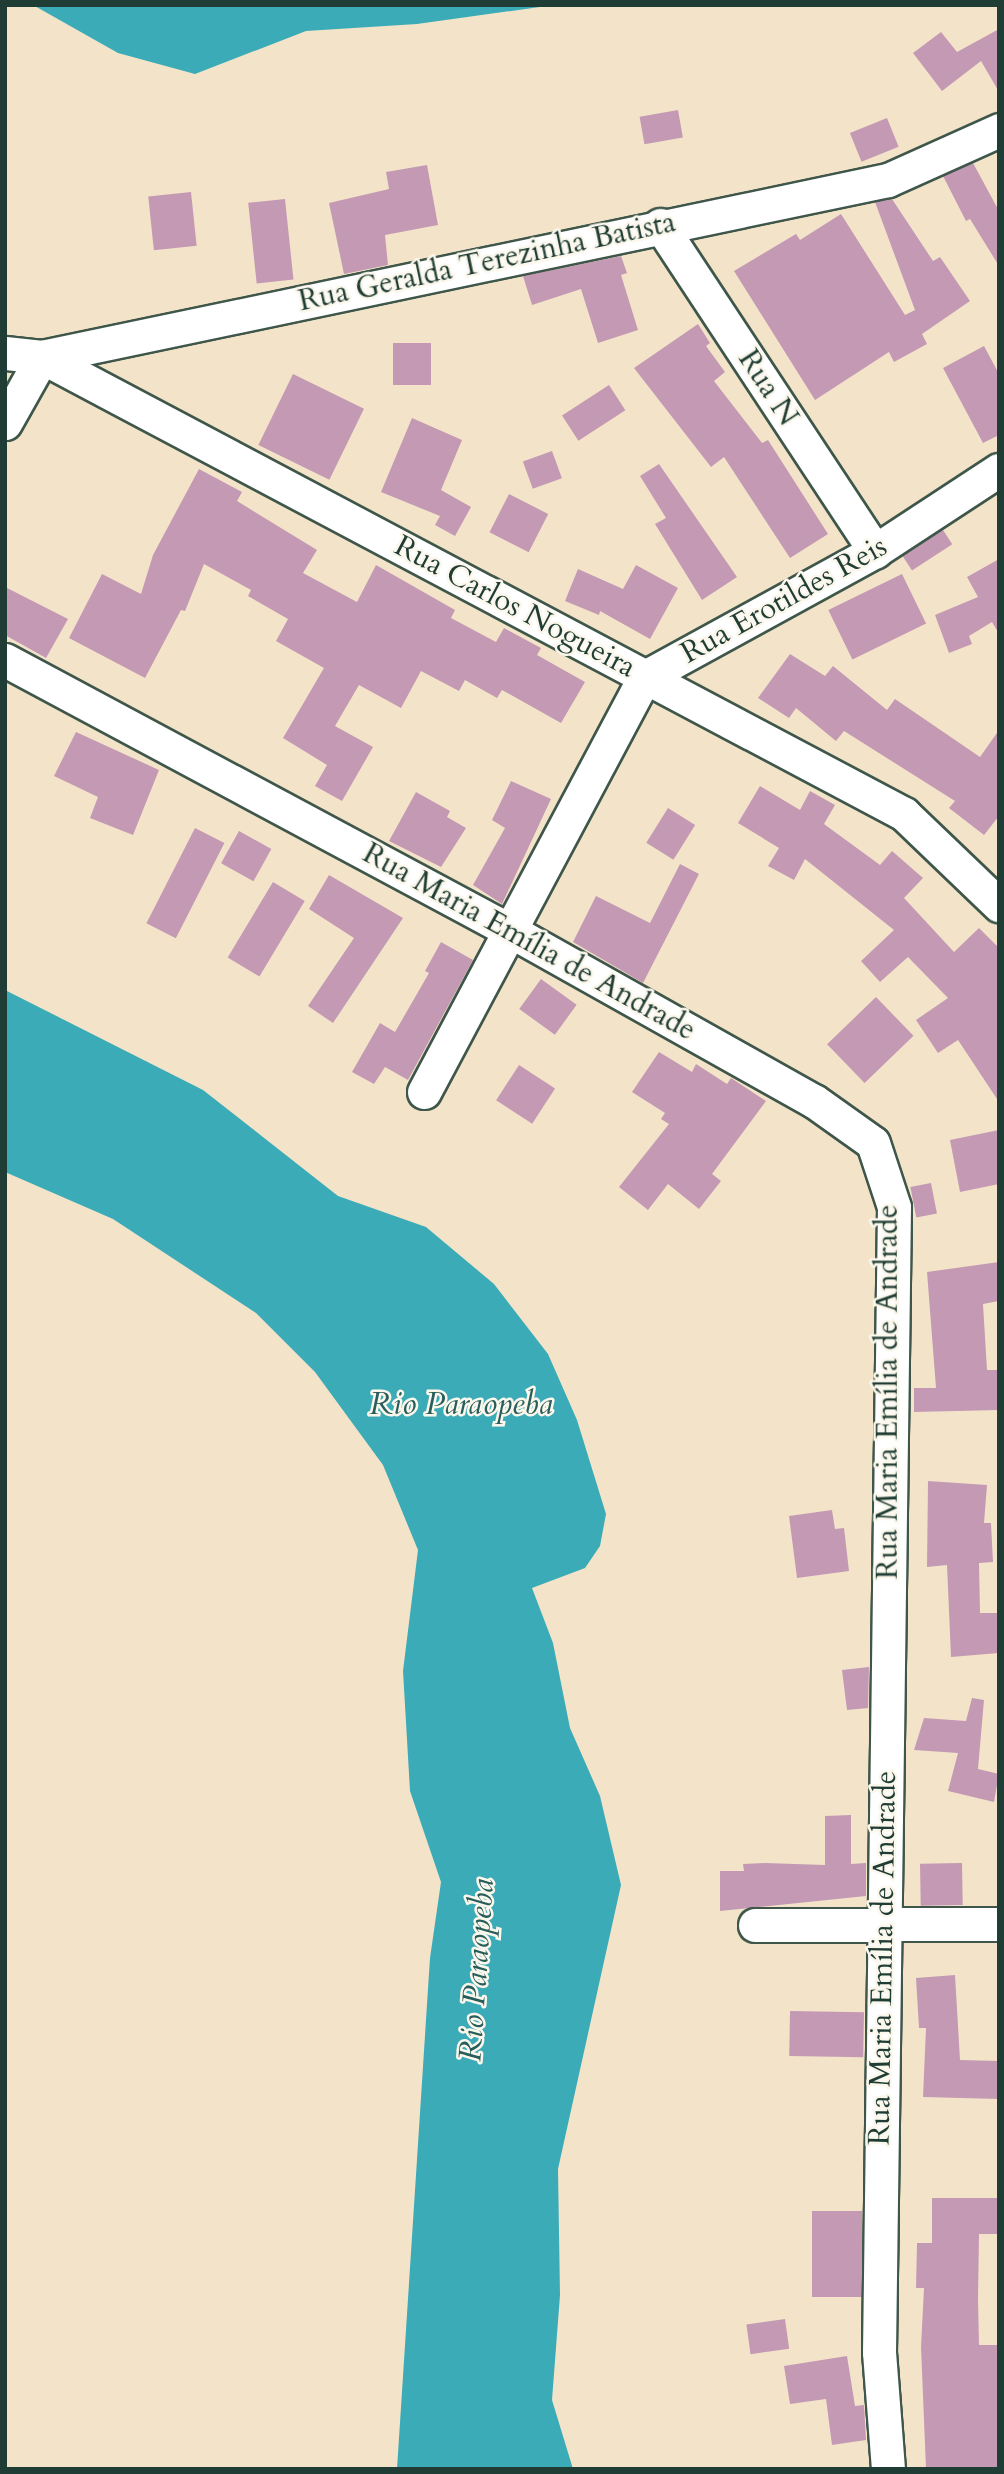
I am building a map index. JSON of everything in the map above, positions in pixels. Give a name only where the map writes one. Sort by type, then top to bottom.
[{"type":"street","name":"Rua Geralda Terezinha Batista","points":[[42,357],[660,225],[888,180],[999,130]]},
{"type":"street","name":"Rua N","points":[[660,225],[875,551]]},
{"type":"street","name":"Rua Carlos Nogueira","points":[[5,354],[42,357],[904,814],[999,905]]},
{"type":"street","points":[[5,423],[42,357]]},
{"type":"street","name":"Rua Erotildes Reis","points":[[424,1092],[645,677],[875,551],[999,470]]},
{"type":"street","name":"Rua Maria Emília de Andrade","points":[[5,660],[509,930],[814,1101],[873,1143],[894,1207],[879,2352],[888,2469]]},
{"type":"street","points":[[755,1925],[999,1924]]},
{"type":"water","points":[[33,5],[554,5],[417,24],[306,31],[195,74],[118,53]]},
{"type":"water","name":"Rio Paraopeba","points":[[5,990],[203,1090],[338,1196],[426,1227],[494,1284],[548,1354],[577,1420],[606,1514],[600,1546],[585,1568],[532,1588],[553,1643],[570,1728],[600,1796],[621,1885],[558,2169],[560,2295],[552,2400],[573,2469],[397,2469],[430,1958],[441,1882],[410,1791],[403,1671],[418,1550],[383,1465],[315,1372],[256,1313],[113,1219],[5,1172]]},
{"type":"building","points":[[999,29],[999,92],[981,61],[942,91],[913,53],[941,32],[957,52]]},
{"type":"building","points":[[678,110],[683,138],[644,144],[640,117]]},
{"type":"building","points":[[887,118],[899,147],[862,162],[850,133]]},
{"type":"building","points":[[973,163],[999,211],[999,266],[970,219],[966,221],[943,176]]},
{"type":"building","points":[[427,165],[438,225],[385,235],[388,265],[344,274],[329,203],[389,189],[386,172]]},
{"type":"building","points":[[191,192],[197,246],[154,250],[148,196]]},
{"type":"building","points":[[285,199],[293,280],[257,283],[248,203]]},
{"type":"building","points":[[892,199],[933,261],[940,257],[970,301],[922,334],[927,344],[894,362],[889,352],[815,400],[734,271],[796,234],[800,240],[841,214],[905,315],[915,310],[875,202]]},
{"type":"building","points":[[621,256],[627,273],[621,275],[638,330],[598,343],[581,289],[532,305],[523,276]]},
{"type":"building","points":[[698,324],[710,343],[706,346],[725,372],[714,381],[762,443],[768,440],[828,534],[790,558],[724,457],[711,467],[634,368]]},
{"type":"building","points":[[393,343],[431,343],[431,385],[393,385]]},
{"type":"building","points":[[984,346],[999,374],[999,435],[983,443],[943,368]]},
{"type":"building","points":[[293,374],[364,409],[329,480],[258,445]]},
{"type":"building","points":[[609,385],[625,410],[578,441],[562,415]]},
{"type":"building","points":[[412,418],[462,440],[441,490],[471,507],[455,536],[435,525],[440,516],[381,492]]},
{"type":"building","points":[[552,451],[562,478],[533,489],[523,462]]},
{"type":"building","points":[[659,464],[737,577],[702,600],[655,524],[666,518],[640,476]]},
{"type":"building","points":[[199,469],[242,492],[237,501],[317,550],[303,573],[357,602],[376,565],[455,610],[451,618],[496,642],[504,628],[541,648],[537,655],[585,682],[561,723],[502,690],[497,698],[465,680],[459,691],[421,671],[401,708],[359,685],[335,726],[373,747],[342,801],[315,786],[327,765],[283,738],[324,668],[276,641],[288,619],[248,596],[251,590],[204,564],[185,611],[181,610],[145,678],[69,638],[102,574],[141,594],[153,555]]},
{"type":"building","points":[[509,494],[548,514],[529,552],[489,532]]},
{"type":"building","points":[[943,530],[952,544],[912,570],[903,556]]},
{"type":"building","points":[[999,559],[999,634],[992,622],[969,636],[972,644],[949,653],[935,615],[978,597],[967,577]]},
{"type":"building","points":[[636,565],[678,588],[650,639],[600,611],[599,615],[565,601],[578,569],[623,589]]},
{"type":"building","points":[[902,574],[926,623],[852,659],[828,610]]},
{"type":"building","points":[[5,587],[68,619],[46,658],[5,635]]},
{"type":"building","points":[[790,654],[825,676],[833,666],[887,710],[895,699],[980,757],[999,730],[999,816],[984,835],[949,808],[955,801],[844,731],[836,741],[796,708],[789,718],[758,698]]},
{"type":"building","points":[[76,732],[159,770],[133,835],[90,818],[98,797],[54,776]]},
{"type":"building","points":[[511,781],[551,799],[502,904],[473,885],[505,828],[492,820]]},
{"type":"building","points":[[760,786],[800,810],[810,791],[835,805],[824,824],[880,865],[892,851],[923,878],[904,898],[954,952],[979,928],[999,948],[999,1102],[958,1040],[938,1053],[916,1020],[948,998],[908,957],[880,982],[861,961],[894,930],[805,859],[794,880],[768,866],[779,848],[738,823]]},
{"type":"building","points":[[416,792],[450,811],[447,817],[466,828],[441,867],[389,841]]},
{"type":"building","points":[[668,808],[695,825],[673,860],[646,843]]},
{"type":"building","points":[[195,828],[224,843],[176,938],[146,923]]},
{"type":"building","points":[[239,831],[271,849],[253,881],[221,863]]},
{"type":"building","points":[[680,864],[699,874],[643,983],[573,942],[596,896],[650,923]]},
{"type":"building","points":[[329,875],[403,918],[333,1023],[308,1006],[354,938],[309,909]]},
{"type":"building","points":[[273,882],[305,901],[259,976],[228,957]]},
{"type":"building","points":[[441,942],[473,960],[408,1080],[385,1067],[374,1084],[352,1072],[380,1023],[395,1032],[429,973],[425,971]]},
{"type":"building","points":[[541,979],[577,1005],[555,1035],[519,1009]]},
{"type":"building","points":[[876,997],[914,1036],[865,1083],[827,1044]]},
{"type":"building","points":[[659,1052],[692,1072],[696,1064],[727,1084],[731,1078],[766,1101],[712,1174],[721,1181],[699,1209],[668,1184],[648,1210],[619,1187],[669,1124],[661,1119],[665,1113],[632,1092]]},
{"type":"building","points":[[519,1065],[555,1088],[532,1124],[496,1100]]},
{"type":"building","points":[[999,1130],[999,1184],[960,1192],[950,1140]]},
{"type":"building","points":[[931,1183],[937,1213],[916,1217],[910,1187]]},
{"type":"building","points":[[999,1262],[999,1301],[983,1304],[987,1370],[999,1370],[999,1410],[914,1412],[914,1388],[936,1388],[927,1272]]},
{"type":"building","points":[[928,1481],[987,1485],[984,1523],[991,1523],[993,1562],[979,1563],[980,1613],[999,1613],[999,1653],[951,1657],[947,1565],[927,1567]]},
{"type":"building","points":[[832,1510],[835,1529],[844,1528],[849,1571],[797,1578],[789,1516]]},
{"type":"building","points":[[869,1667],[868,1708],[847,1710],[842,1670]]},
{"type":"building","points":[[972,1698],[984,1700],[978,1769],[999,1774],[994,1802],[948,1791],[958,1753],[914,1750],[924,1718],[966,1721]]},
{"type":"building","points":[[851,1815],[851,1864],[866,1863],[866,1896],[720,1911],[720,1871],[744,1871],[743,1864],[825,1865],[825,1816]]},
{"type":"building","points":[[962,1863],[963,1905],[921,1906],[920,1864]]},
{"type":"building","points":[[955,1975],[960,2060],[999,2061],[999,2099],[923,2097],[926,2028],[919,2028],[916,1978]]},
{"type":"building","points":[[790,2011],[864,2012],[863,2057],[789,2056]]},
{"type":"building","points":[[932,2198],[999,2198],[999,2234],[979,2234],[978,2299],[979,2345],[999,2345],[999,2469],[926,2469],[921,2347],[924,2288],[916,2288],[917,2243],[932,2243]]},
{"type":"building","points":[[812,2211],[862,2211],[862,2297],[812,2297]]},
{"type":"building","points":[[785,2319],[789,2349],[751,2354],[746,2324]]},
{"type":"building","points":[[847,2356],[855,2406],[864,2405],[866,2440],[832,2445],[826,2399],[790,2404],[784,2366]]}]
